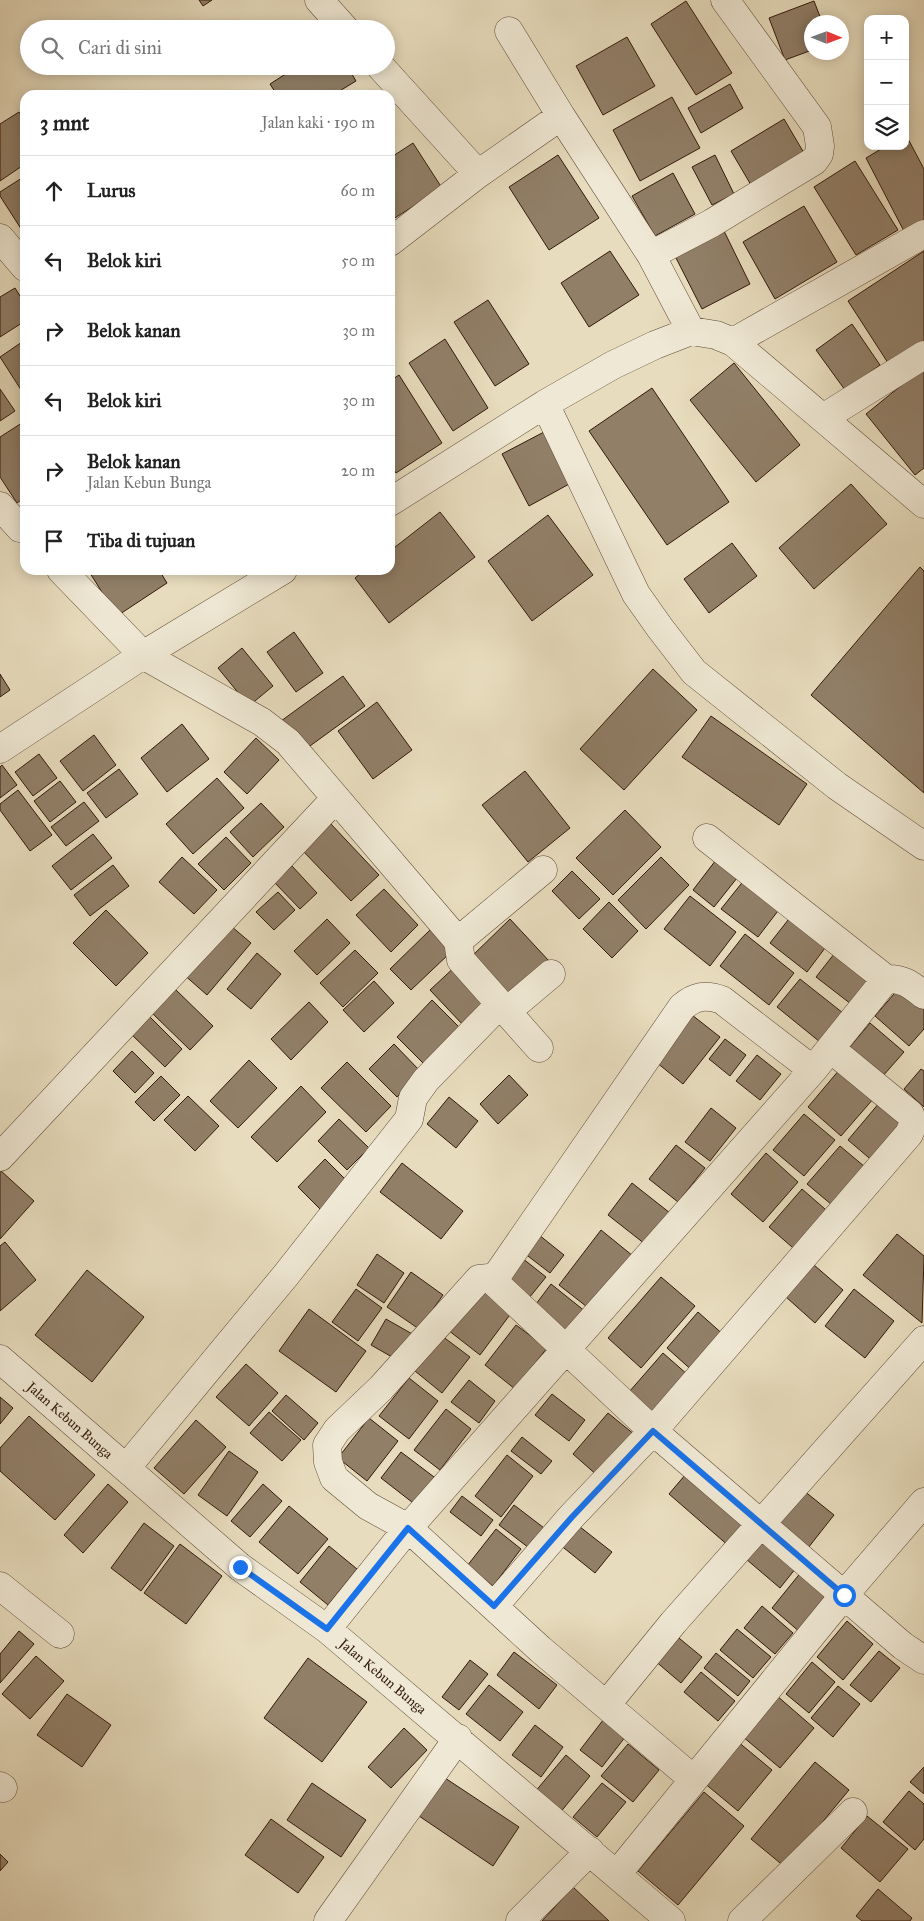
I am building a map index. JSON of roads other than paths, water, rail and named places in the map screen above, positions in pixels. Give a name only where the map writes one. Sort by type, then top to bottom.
[{"type":"street","points":[[319,0],[337,20]]},
{"type":"street","points":[[651,255],[776,185],[814,161],[819,154],[821,137],[817,127],[725,0]]},
{"type":"street","points":[[509,31],[561,116],[651,255],[691,331]]},
{"type":"street","points":[[388,75],[478,174]]},
{"type":"street","points":[[395,238],[478,174],[561,116]]},
{"type":"street","points":[[733,342],[924,234]]},
{"type":"street","points":[[0,238],[20,261]]},
{"type":"street","points":[[395,499],[545,404],[614,365],[691,331],[716,335],[733,342],[924,504]]},
{"type":"street","points":[[823,418],[924,355]]},
{"type":"street","points":[[545,404],[636,594],[694,672],[837,786],[924,846]]},
{"type":"street","points":[[0,506],[20,526]]},
{"type":"street","points":[[66,575],[143,654],[262,722],[288,742],[458,941],[461,960],[539,1048]]},
{"type":"street","points":[[0,749],[143,654],[275,575]]},
{"type":"street","points":[[0,1157],[335,799]]},
{"type":"street","points":[[707,838],[886,979]]},
{"type":"street","points":[[458,941],[543,870]]},
{"type":"street","points":[[126,1468],[286,1275],[409,1119],[414,1098],[426,1080],[502,1008],[551,974]]},
{"type":"street","points":[[327,1629],[408,1528],[567,1351],[813,1070],[886,979],[894,978],[909,983],[924,995]]},
{"type":"street","points":[[493,1281],[682,1007],[692,999],[712,996],[722,1000],[813,1070]]},
{"type":"street","points":[[494,1606],[572,1517],[653,1431],[849,1206],[912,1128],[912,1118],[907,1111],[831,1049]]},
{"type":"street","points":[[693,1780],[575,1679],[408,1528],[368,1506],[334,1478],[328,1462],[327,1445],[338,1430],[380,1388],[479,1279],[488,1278],[493,1281],[653,1431],[903,1646],[924,1660]]},
{"type":"street","points":[[606,1704],[673,1623],[762,1524],[842,1430],[924,1340]]},
{"type":"street","name":"Jalan Kebun Bunga","points":[[0,1359],[240,1567],[327,1629],[458,1738],[671,1921]]},
{"type":"street","points":[[616,1874],[844,1595],[924,1502]]},
{"type":"street","points":[[0,1586],[60,1634]]},
{"type":"street","points":[[328,1921],[458,1738]]},
{"type":"street","points":[[742,1921],[853,1812]]},
{"type":"street","points":[[520,1921],[590,1851]]}]
